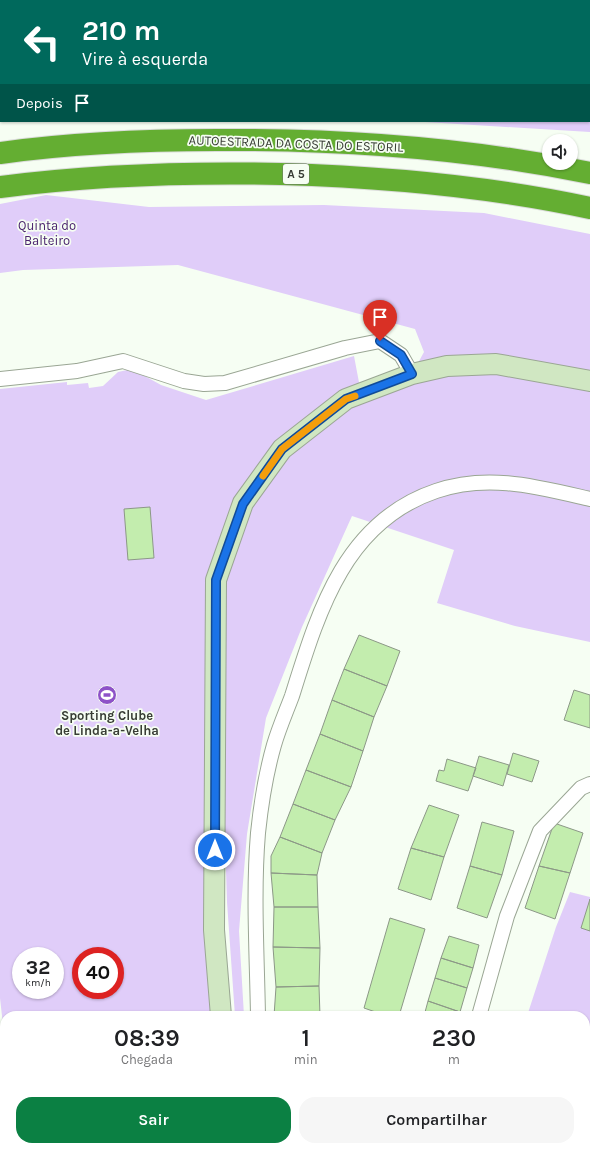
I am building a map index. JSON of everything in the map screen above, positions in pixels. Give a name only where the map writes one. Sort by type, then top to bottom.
[{"type":"highway","name":"AUTOESTRADA DA COSTA DO ESTORIL","points":[[0,153],[82,144],[138,141],[304,141],[434,148],[590,173]]},
{"type":"highway","name":"A 5","points":[[0,187],[119,175],[214,173],[302,175],[421,181],[555,200],[590,208]]},
{"type":"street","points":[[0,378],[77,371],[123,361],[184,381],[204,384],[224,383],[345,348],[380,341],[401,355],[412,374]]},
{"type":"street","points":[[221,1011],[214,930],[216,580],[243,504],[282,449],[346,399],[412,374],[447,366],[496,364],[590,381]]},
{"type":"street","points":[[258,1011],[257,852],[267,772],[275,743],[315,623],[338,576],[350,556],[372,530],[399,508],[435,491],[467,484],[500,482],[527,485],[590,499]]},
{"type":"street","points":[[480,1011],[507,916],[540,831],[581,788],[590,784]]},
{"type":"green space","points":[[425,122],[590,122],[590,132]]},
{"type":"green space","name":"Quinta do Balteiro","points":[[46,195],[149,207],[324,205],[484,213],[590,234],[590,642],[515,626],[437,603],[454,550],[352,516],[302,627],[266,718],[247,834],[239,931],[244,1011],[235,1011],[227,902],[217,596],[221,1011],[1,1011],[0,998],[0,389],[67,382],[67,385],[88,383],[89,388],[103,386],[118,372],[132,369],[161,385],[206,400],[354,356],[361,393],[412,374],[424,352],[415,329],[178,265],[23,270],[0,273],[0,204]]},
{"type":"green space","points":[[570,892],[590,897],[590,1011],[529,1011],[556,927]]},
{"type":"building","points":[[150,507],[154,558],[128,560],[124,509]]},
{"type":"building","points":[[359,635],[400,651],[387,686],[344,669]]},
{"type":"building","points":[[344,669],[387,686],[374,717],[332,700]]},
{"type":"building","points":[[574,690],[590,695],[590,728],[564,720]]},
{"type":"building","points":[[332,700],[374,717],[363,751],[320,734]]},
{"type":"building","points":[[320,734],[363,751],[351,787],[306,770]]},
{"type":"building","points":[[513,753],[539,761],[532,782],[507,774]]},
{"type":"building","points":[[479,756],[509,765],[503,786],[473,776]]},
{"type":"building","points":[[447,759],[476,768],[468,791],[436,781],[439,770],[444,771]]},
{"type":"building","points":[[306,770],[351,787],[335,820],[293,804]]},
{"type":"building","points":[[293,804],[335,820],[322,853],[280,837]]},
{"type":"building","points":[[429,805],[459,815],[444,857],[411,848]]},
{"type":"building","points":[[482,822],[514,831],[502,875],[470,866]]},
{"type":"building","points":[[554,823],[583,833],[570,873],[539,866]]},
{"type":"building","points":[[280,837],[322,853],[317,875],[271,873],[271,856]]},
{"type":"building","points":[[411,848],[444,857],[431,900],[398,889]]},
{"type":"building","points":[[470,866],[502,875],[487,918],[457,908]]},
{"type":"building","points":[[539,866],[570,873],[555,919],[525,908]]},
{"type":"building","points":[[271,873],[317,875],[318,907],[274,907]]},
{"type":"building","points":[[590,899],[590,931],[581,928]]},
{"type":"building","points":[[274,907],[318,907],[320,948],[273,947]]},
{"type":"building","points":[[390,918],[425,929],[400,1011],[373,1011],[364,1008]]},
{"type":"building","points":[[449,936],[479,945],[473,968],[441,958]]},
{"type":"building","points":[[273,947],[320,948],[319,986],[276,987]]},
{"type":"building","points":[[441,958],[473,968],[467,988],[435,978]]},
{"type":"building","points":[[435,978],[467,988],[460,1011],[428,1001]]},
{"type":"building","points":[[319,986],[320,1011],[274,1011],[276,987]]},
{"type":"building","points":[[428,1001],[457,1011],[425,1011]]},
{"type":"slow traffic","points":[[263,476],[282,449],[346,399],[355,396]]},
{"type":"place","name":"Sporting Clube de Linda-a-Velha","points":[[107,695]]},
{"type":"route","points":[[215,850],[216,580],[243,504],[282,449],[346,399],[412,374],[401,355],[380,341]]}]
